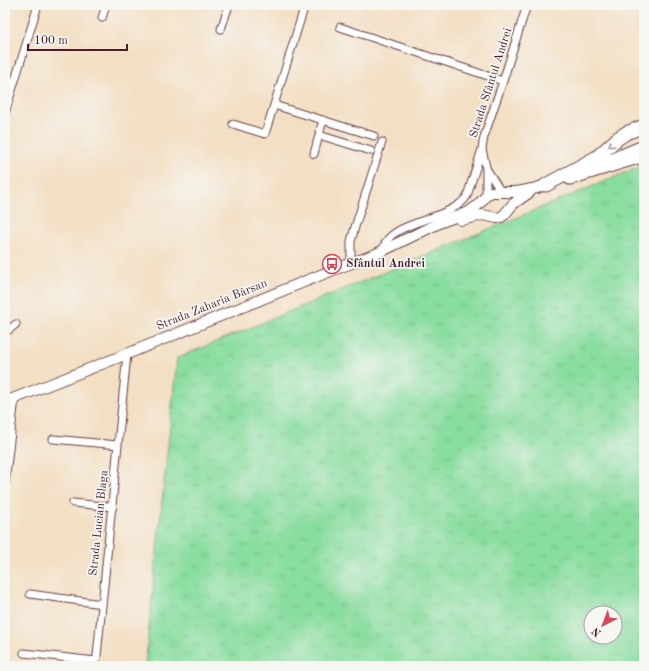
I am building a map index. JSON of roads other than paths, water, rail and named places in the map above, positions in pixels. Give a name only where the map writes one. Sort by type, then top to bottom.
[{"type":"highway","points":[[541,187],[597,157],[617,139],[644,126]]},
{"type":"highway","points":[[541,187],[644,155]]},
{"type":"main road","points":[[427,230],[468,218],[488,216],[492,218],[501,217],[509,208],[523,197],[541,187],[644,145]]},
{"type":"main road","points":[[427,230],[469,212],[494,191],[502,193],[517,192],[541,187]]},
{"type":"main road","points":[[502,193],[509,201],[509,208]]},
{"type":"main road","points":[[484,198],[484,211],[488,216]]},
{"type":"main road","name":"Strada Zaharia Bârsan","points":[[10,400],[383,251],[427,230]]},
{"type":"street","points":[[5,113],[38,5]]},
{"type":"street","points":[[102,18],[106,5]]},
{"type":"street","points":[[221,29],[229,5]]},
{"type":"street","points":[[233,124],[265,134],[305,5]]},
{"type":"street","name":"Strada Sfântul Andrei","points":[[484,198],[486,167],[482,149],[486,130],[527,5]]},
{"type":"street","points":[[340,27],[503,82]]},
{"type":"street","points":[[274,105],[374,136]]},
{"type":"street","points":[[314,154],[323,120]]},
{"type":"street","points":[[319,135],[371,151]]},
{"type":"street","points":[[351,263],[351,241],[354,226],[382,142]]},
{"type":"street","points":[[383,251],[386,241],[398,231],[455,207],[464,201],[482,149]]},
{"type":"street","name":"Strada Sfântul Andrei","points":[[486,167],[502,193]]},
{"type":"street","points":[[5,333],[16,324]]},
{"type":"street","name":"Strada Lucian Blaga","points":[[24,653],[96,664],[113,507],[127,354]]},
{"type":"street","points":[[5,483],[10,400]]},
{"type":"street","points":[[53,438],[118,445]]},
{"type":"street","points":[[72,503],[113,507]]},
{"type":"street","points":[[30,594],[102,604]]},
{"type":"place","name":"Sfântul Andrei","points":[[332,264]]}]
